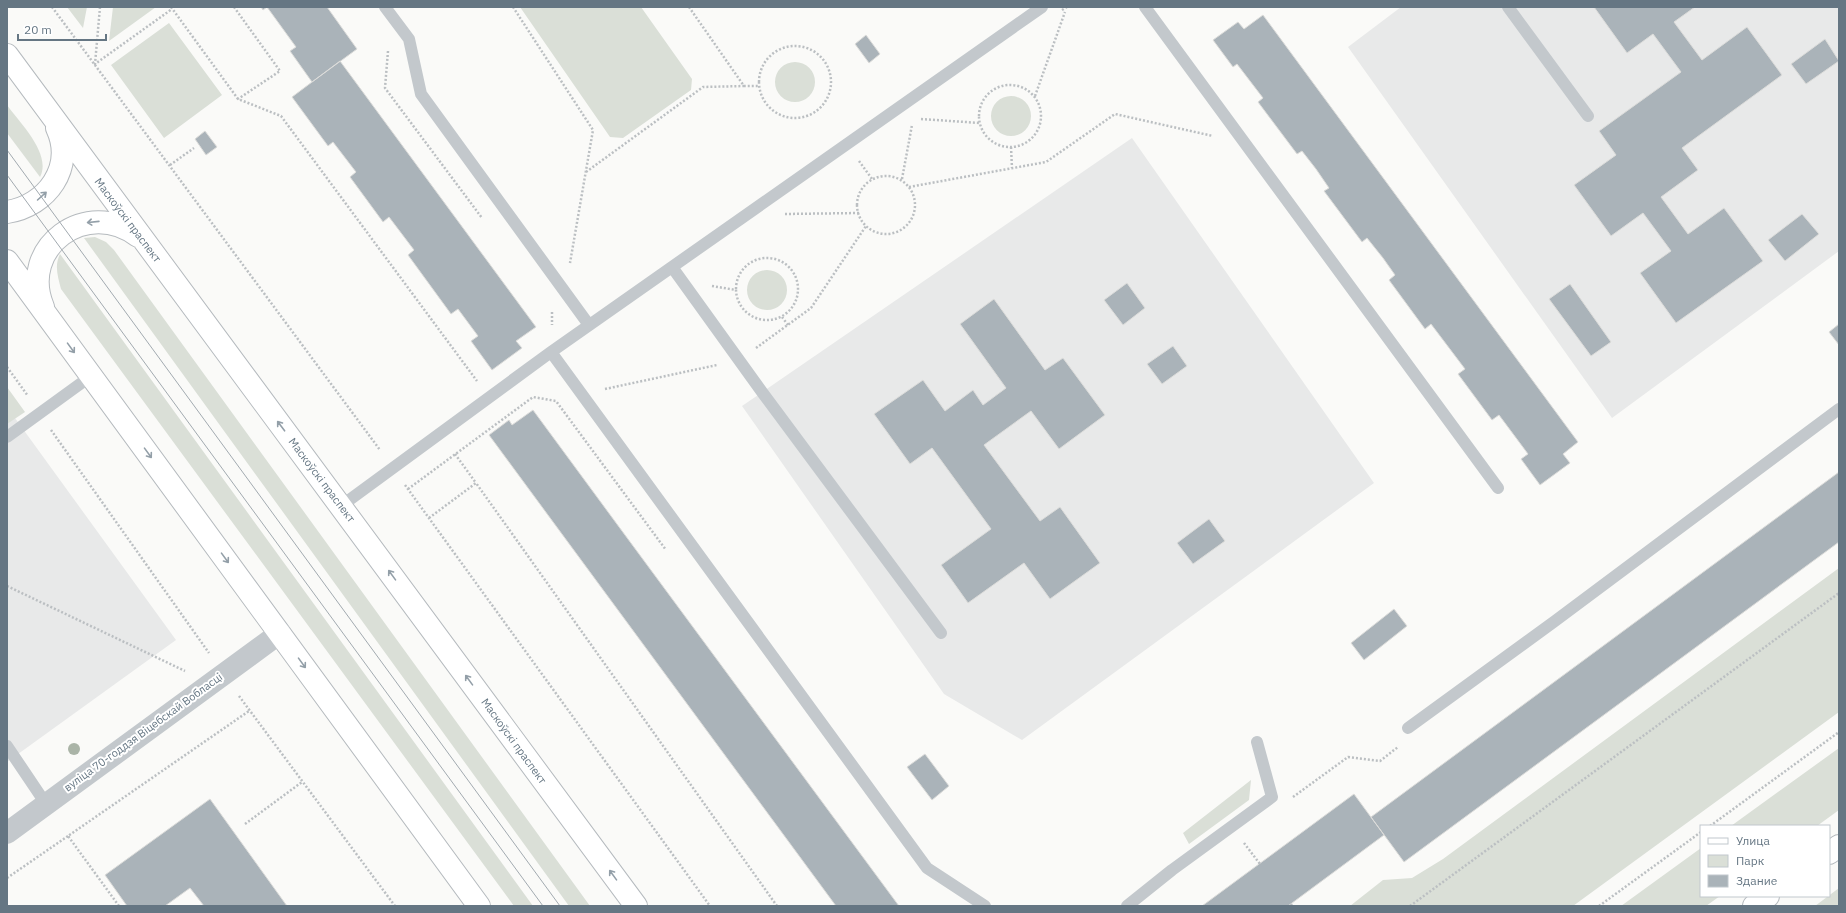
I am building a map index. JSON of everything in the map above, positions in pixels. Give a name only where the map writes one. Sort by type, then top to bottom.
[{"type":"main road","name":"Маскоўскі праспект","points":[[7,55],[52,118],[636,906]]},
{"type":"main road","points":[[7,212],[22,209],[35,202],[46,194],[54,183],[60,170],[62,143],[52,118]]},
{"type":"main road","points":[[53,324],[39,299],[37,285],[43,257],[51,244],[61,234],[73,227],[102,221],[116,224],[130,230],[151,250]]},
{"type":"main road","points":[[7,261],[479,906]]},
{"type":"main road","points":[[1830,852],[1839,846]]},
{"type":"main road","points":[[1754,906],[1767,897]]},
{"type":"street","name":"вуліца 70-годдзя Віцебскай Вобласці","points":[[7,832],[280,633]]},
{"type":"lane","points":[[385,7],[409,39],[421,94],[589,325]]},
{"type":"lane","points":[[341,506],[551,352],[1042,7]]},
{"type":"lane","points":[[1146,7],[1498,488]]},
{"type":"lane","points":[[1508,7],[1588,116]]},
{"type":"lane","points":[[672,267],[762,392],[940,633]]},
{"type":"lane","points":[[551,352],[927,868],[985,906]]},
{"type":"lane","points":[[7,437],[91,376]]},
{"type":"lane","points":[[1408,728],[1555,621],[1839,409]]},
{"type":"lane","points":[[1127,906],[1172,870],[1272,797],[1257,742]]},
{"type":"lane","points":[[7,746],[46,804]]},
{"type":"path","points":[[100,7],[95,64],[171,8],[238,99],[282,116],[489,397]]},
{"type":"path","points":[[234,7],[280,71],[238,99]]},
{"type":"path","points":[[513,7],[593,130],[565,292]]},
{"type":"path","points":[[689,7],[744,86]]},
{"type":"path","points":[[1035,96],[1066,8]]},
{"type":"path","points":[[799,46],[814,52],[826,63],[831,78],[829,94],[821,108],[807,116],[791,118],[776,112],[765,101],[759,86],[761,70],[770,56],[783,48],[799,46]]},
{"type":"path","points":[[388,49],[385,88],[485,222]]},
{"type":"path","points":[[1010,85],[1024,88],[1035,96],[1041,109],[1041,123],[1035,136],[1024,144],[1011,147],[997,144],[986,136],[980,123],[980,109],[986,97],[997,88],[1010,85]]},
{"type":"path","points":[[586,172],[703,87],[759,86]]},
{"type":"path","points":[[909,187],[1046,162],[1115,114],[1245,143]]},
{"type":"path","points":[[913,118],[980,123]]},
{"type":"path","points":[[1011,147],[1012,168]]},
{"type":"path","points":[[170,165],[194,148]]},
{"type":"path","points":[[858,159],[872,179]]},
{"type":"path","points":[[887,175],[902,179],[909,187],[913,191],[916,206],[912,220],[901,231],[886,235],[871,230],[860,219],[856,204],[861,189],[872,179],[887,175]]},
{"type":"path","points":[[788,210],[782,214],[859,213]]},
{"type":"path","points":[[774,258],[787,264],[796,275],[799,289],[796,303],[788,314],[782,316],[775,320],[761,320],[748,314],[739,304],[736,290],[739,276],[747,265],[760,259],[774,258]]},
{"type":"path","points":[[705,285],[736,290]]},
{"type":"path","points":[[547,305],[552,312],[552,330]]},
{"type":"path","points":[[782,316],[788,325]]},
{"type":"path","points":[[7,367],[224,673],[249,711],[395,906]]},
{"type":"path","points":[[408,489],[532,396],[556,401],[669,554]]},
{"type":"path","points":[[455,454],[778,906]]},
{"type":"path","points":[[429,518],[476,483]]},
{"type":"path","points":[[7,586],[188,672]]},
{"type":"path","points":[[1410,906],[1839,593]]},
{"type":"path","points":[[7,878],[249,711]]},
{"type":"path","points":[[1711,825],[1839,732]]},
{"type":"path","points":[[245,824],[302,782]]},
{"type":"path","points":[[1599,906],[1700,833]]},
{"type":"path","points":[[68,836],[119,906]]},
{"type":"shaded area","points":[[1401,7],[1839,7],[1839,251],[1612,418],[1348,47]]},
{"type":"shaded area","points":[[1132,138],[1374,483],[1022,740],[944,694],[742,406]]},
{"type":"shaded area","points":[[7,407],[176,640],[7,762]]},
{"type":"green space","points":[[67,7],[87,7],[83,28]]},
{"type":"green space","points":[[113,7],[156,7],[109,41]]},
{"type":"green space","points":[[520,7],[641,7],[692,79],[691,90],[623,138],[610,137]]},
{"type":"green space","points":[[169,23],[222,95],[164,138],[111,65]]},
{"type":"green space","points":[[799,62],[806,65],[812,71],[815,82],[814,90],[806,99],[799,102],[791,102],[784,99],[776,90],[775,78],[778,71],[787,63]]},
{"type":"green space","points":[[1011,96],[1019,98],[1025,102],[1029,108],[1031,116],[1029,124],[1025,130],[1019,134],[1011,136],[1003,134],[997,130],[993,124],[991,116],[993,108],[997,102],[1003,98]]},
{"type":"green space","points":[[7,105],[33,139],[38,149],[42,159],[43,168],[40,177],[7,133]]},
{"type":"green space","points":[[95,237],[106,242],[114,250],[590,906],[569,906],[84,238]]},
{"type":"green space","points":[[60,254],[533,906],[514,906],[61,289],[57,267]]},
{"type":"green space","points":[[771,270],[778,273],[784,279],[787,290],[786,298],[778,307],[771,310],[763,310],[756,307],[748,298],[747,286],[750,279],[759,271]]},
{"type":"green space","points":[[7,387],[25,412],[7,424]]},
{"type":"green space","points":[[1839,568],[1839,712],[1573,906],[1350,906],[1383,880],[1412,878],[1443,859]]},
{"type":"green space","points":[[1839,748],[1839,810],[1818,825],[1732,825]]},
{"type":"green space","points":[[1251,780],[1249,800],[1189,844],[1183,833]]},
{"type":"green space","points":[[1700,849],[1700,897],[1719,897],[1706,906],[1621,906]]},
{"type":"green space","points":[[1839,888],[1839,906],[1815,906],[1827,897],[1830,897],[1830,895]]},
{"type":"building","points":[[267,7],[327,7],[357,49],[312,82],[290,51],[296,47]]},
{"type":"building","points":[[1594,7],[1695,7],[1674,22],[1702,60],[1747,27],[1782,75],[1682,148],[1698,170],[1661,197],[1688,234],[1724,208],[1763,261],[1676,323],[1640,273],[1671,251],[1643,213],[1611,236],[1574,185],[1616,155],[1599,131],[1681,72],[1653,34],[1627,53]]},
{"type":"building","points":[[1263,15],[1578,442],[1563,454],[1570,463],[1540,485],[1521,459],[1528,454],[1499,415],[1492,420],[1458,374],[1465,369],[1431,324],[1425,329],[1389,280],[1395,275],[1383,258],[1367,238],[1362,242],[1324,191],[1329,188],[1316,169],[1302,151],[1297,154],[1258,102],[1263,98],[1237,64],[1233,67],[1213,40],[1238,22],[1244,29]]},
{"type":"building","points":[[866,35],[880,54],[869,63],[855,44]]},
{"type":"building","points":[[1825,39],[1839,61],[1806,84],[1791,64]]},
{"type":"building","points":[[340,61],[536,327],[516,341],[522,348],[492,370],[471,341],[478,336],[458,309],[451,314],[408,255],[414,250],[389,217],[383,222],[350,177],[356,172],[333,142],[328,146],[292,97]]},
{"type":"building","points":[[205,131],[217,147],[206,155],[195,139]]},
{"type":"building","points":[[1802,214],[1819,234],[1785,261],[1768,240]]},
{"type":"building","points":[[1127,283],[1145,308],[1123,325],[1104,300]]},
{"type":"building","points":[[1570,284],[1611,342],[1591,356],[1549,299]]},
{"type":"building","points":[[994,299],[1045,370],[1063,358],[1105,415],[1059,449],[1031,411],[984,445],[1040,521],[1060,507],[1100,563],[1050,599],[1024,563],[968,603],[941,565],[991,529],[932,448],[910,464],[874,414],[923,380],[945,411],[973,390],[983,405],[1006,388],[960,324]]},
{"type":"building","points":[[1839,324],[1839,345],[1829,332]]},
{"type":"building","points":[[1173,346],[1187,366],[1162,384],[1147,364]]},
{"type":"building","points":[[533,410],[899,906],[836,906],[489,435],[509,420],[512,425]]},
{"type":"building","points":[[1839,472],[1839,542],[1404,862],[1371,817]]},
{"type":"building","points":[[1209,519],[1225,541],[1193,564],[1177,543]]},
{"type":"building","points":[[1394,609],[1407,626],[1364,660],[1351,643]]},
{"type":"building","points":[[925,754],[949,786],[932,800],[907,767]]},
{"type":"building","points":[[1354,794],[1384,835],[1288,906],[1202,906]]},
{"type":"building","points":[[210,799],[287,906],[204,906],[190,888],[165,906],[127,906],[105,875]]},
{"type":"tram line","points":[[7,150],[560,906]]},
{"type":"tram line","points":[[7,175],[543,906]]}]
